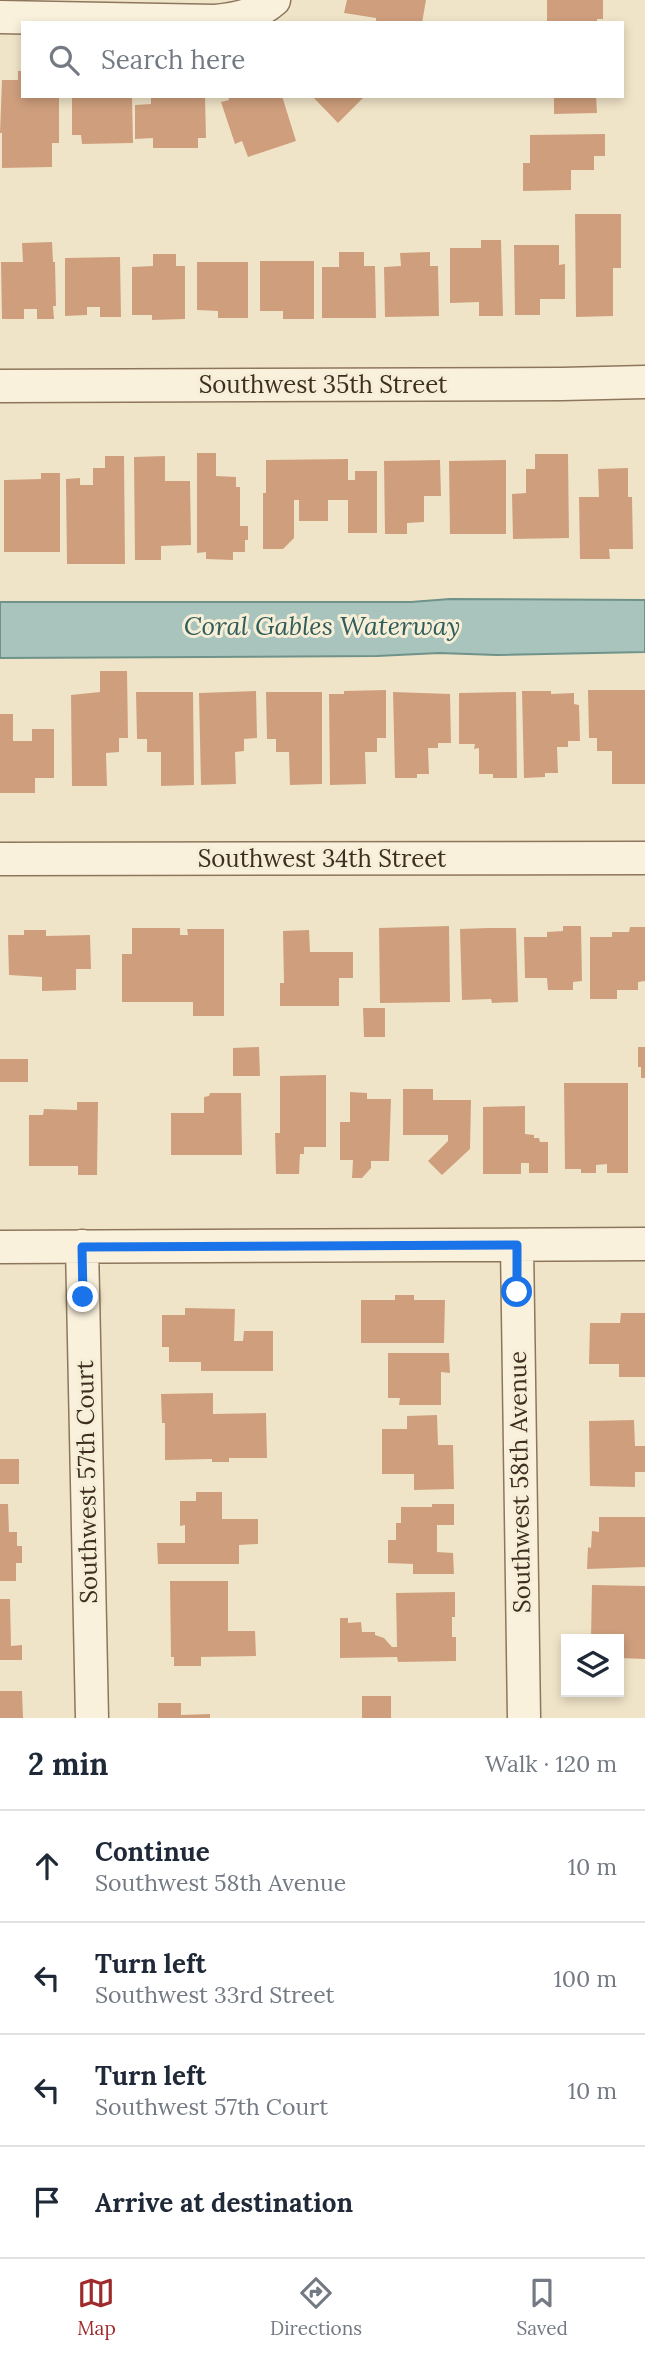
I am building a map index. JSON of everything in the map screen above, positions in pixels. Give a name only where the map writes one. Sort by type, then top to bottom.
[{"type":"street","points":[[0,18],[215,21],[237,19],[254,13],[274,0]]},
{"type":"street","name":"Southwest 35th Street","points":[[0,386],[645,382]]},
{"type":"street","name":"Southwest 34th Street","points":[[0,859],[645,858]]},
{"type":"street","points":[[0,1247],[645,1244]]},
{"type":"street","name":"Southwest 58th Avenue","points":[[517,1245],[524,1718]]},
{"type":"street","name":"Southwest 57th Court","points":[[82,1247],[92,1718]]},
{"type":"water","name":"Coral Gables Waterway","points":[[450,599],[645,600],[645,652],[0,658],[0,602],[411,602]]},
{"type":"building","points":[[347,0],[426,0],[422,21],[376,21],[376,18],[344,13]]},
{"type":"building","points":[[547,0],[603,0],[603,19],[547,21]]},
{"type":"building","points":[[18,71],[21,71],[21,98],[59,98],[59,143],[52,143],[52,167],[2,168],[2,80],[18,80]]},
{"type":"building","points":[[72,98],[132,98],[133,143],[82,144],[81,135],[72,135]]},
{"type":"building","points":[[151,98],[205,98],[206,138],[198,138],[198,148],[153,148],[153,138],[135,139],[135,105],[151,104]]},
{"type":"building","points":[[283,98],[296,141],[248,157],[242,141],[235,144],[221,102]]},
{"type":"building","points":[[314,98],[363,98],[338,123]]},
{"type":"building","points":[[554,98],[596,98],[597,113],[554,114]]},
{"type":"building","points":[[605,134],[605,156],[594,156],[594,170],[571,170],[571,190],[523,191],[523,163],[530,163],[530,135]]},
{"type":"building","points":[[575,214],[621,214],[621,268],[613,268],[613,316],[576,317]]},
{"type":"building","points":[[481,240],[501,240],[503,316],[479,316],[479,302],[450,303],[450,248],[481,248]]},
{"type":"building","points":[[52,242],[55,262],[54,319],[37,319],[37,309],[24,309],[24,319],[2,319],[1,262],[23,262],[22,243]]},
{"type":"building","points":[[514,245],[559,245],[559,265],[565,264],[565,299],[540,299],[540,315],[515,315]]},
{"type":"building","points":[[339,252],[364,252],[364,266],[375,266],[376,318],[322,318],[322,267],[339,267]]},
{"type":"building","points":[[430,252],[430,266],[438,266],[439,316],[385,317],[384,267],[401,266],[400,253]]},
{"type":"building","points":[[153,254],[176,254],[176,266],[185,266],[185,319],[152,320],[152,315],[132,315],[132,267],[153,266]]},
{"type":"building","points":[[120,257],[121,317],[100,317],[100,307],[87,307],[87,315],[65,316],[65,258]]},
{"type":"building","points":[[260,261],[314,261],[314,319],[283,319],[283,311],[260,311]]},
{"type":"building","points":[[197,262],[248,262],[248,318],[218,318],[218,311],[197,310]]},
{"type":"building","points":[[197,453],[216,453],[216,476],[236,477],[236,487],[240,487],[240,526],[248,526],[248,540],[245,540],[245,552],[233,552],[233,560],[206,559],[206,552],[197,553]]},
{"type":"building","points":[[535,454],[568,454],[569,538],[513,539],[512,494],[526,493],[526,469],[535,469]]},
{"type":"building","points":[[105,456],[124,456],[125,564],[67,564],[66,479],[80,478],[80,485],[93,485],[93,468],[105,468]]},
{"type":"building","points":[[165,456],[165,481],[190,481],[191,545],[161,546],[161,560],[135,560],[134,457]]},
{"type":"building","points":[[348,459],[348,480],[355,480],[355,471],[377,471],[377,533],[348,533],[348,500],[328,500],[328,521],[299,521],[299,500],[294,500],[294,538],[283,549],[263,549],[266,460]]},
{"type":"building","points":[[440,460],[441,496],[424,496],[424,522],[407,523],[407,534],[385,534],[384,461]]},
{"type":"building","points":[[506,460],[506,534],[450,534],[449,461]]},
{"type":"building","points":[[628,468],[628,497],[632,497],[633,549],[609,549],[610,559],[580,559],[579,497],[599,497],[598,469]]},
{"type":"building","points":[[41,473],[60,473],[60,552],[4,552],[4,480],[41,479]]},
{"type":"building","points":[[100,671],[127,671],[128,738],[119,738],[119,752],[106,753],[107,786],[72,786],[71,695],[100,692]]},
{"type":"building","points":[[386,690],[386,738],[377,738],[377,752],[365,752],[366,784],[330,785],[329,694]]},
{"type":"building","points":[[588,690],[645,690],[645,784],[612,784],[612,751],[597,751],[597,738],[589,738]]},
{"type":"building","points":[[256,691],[257,738],[244,739],[244,751],[235,752],[236,784],[201,785],[199,693]]},
{"type":"building","points":[[522,691],[574,693],[574,704],[579,705],[580,741],[568,741],[568,747],[557,747],[558,773],[524,778]]},
{"type":"building","points":[[136,692],[193,692],[194,785],[161,786],[161,752],[147,752],[147,739],[137,739]]},
{"type":"building","points":[[266,692],[322,692],[322,784],[290,785],[289,752],[276,752],[276,739],[267,739]]},
{"type":"building","points":[[393,692],[450,694],[451,743],[438,743],[438,748],[428,748],[429,774],[417,774],[417,778],[395,778]]},
{"type":"building","points":[[516,692],[517,778],[493,778],[493,774],[479,774],[479,748],[474,749],[475,744],[459,744],[459,693]]},
{"type":"building","points":[[0,714],[13,714],[13,741],[32,741],[32,729],[54,729],[54,778],[35,778],[35,793],[0,793]]},
{"type":"building","points":[[449,926],[450,1002],[380,1003],[379,928]]},
{"type":"building","points":[[563,926],[581,926],[582,981],[573,982],[573,990],[548,990],[547,978],[525,978],[524,937],[547,937],[547,932],[563,931]]},
{"type":"building","points":[[630,927],[645,927],[645,981],[638,982],[638,990],[617,990],[617,999],[590,999],[590,937],[612,937],[612,932],[629,932]]},
{"type":"building","points":[[132,928],[180,928],[180,935],[188,935],[187,929],[224,929],[224,1016],[193,1016],[193,1002],[122,1002],[122,954],[132,954]]},
{"type":"building","points":[[516,928],[518,1002],[462,1000],[460,929]]},
{"type":"building","points":[[24,930],[46,930],[46,936],[90,935],[91,969],[76,969],[76,990],[42,991],[42,977],[9,975],[8,935],[24,935]]},
{"type":"building","points":[[309,930],[310,952],[353,952],[353,978],[339,978],[339,1006],[280,1006],[280,983],[284,983],[283,931]]},
{"type":"building","points":[[363,1008],[385,1008],[385,1037],[364,1037]]},
{"type":"building","points":[[259,1047],[260,1076],[233,1076],[233,1048]]},
{"type":"building","points":[[638,1047],[645,1047],[645,1078],[641,1078],[641,1067],[638,1067]]},
{"type":"building","points":[[0,1059],[28,1059],[28,1082],[0,1082]]},
{"type":"building","points":[[326,1075],[326,1147],[304,1147],[304,1154],[300,1154],[299,1174],[276,1174],[275,1133],[280,1133],[280,1076]]},
{"type":"building","points":[[564,1083],[628,1083],[628,1173],[607,1173],[607,1164],[596,1165],[596,1173],[565,1169]]},
{"type":"building","points":[[403,1089],[433,1089],[433,1100],[471,1100],[470,1149],[442,1175],[428,1161],[448,1141],[448,1135],[403,1135]]},
{"type":"building","points":[[350,1092],[367,1093],[367,1099],[391,1099],[389,1161],[371,1161],[371,1168],[362,1178],[352,1178],[353,1160],[340,1160],[340,1122],[350,1122]]},
{"type":"building","points":[[210,1093],[241,1093],[242,1155],[171,1155],[171,1113],[204,1113],[204,1097]]},
{"type":"building","points":[[77,1102],[98,1102],[97,1175],[78,1175],[78,1166],[29,1166],[29,1115],[43,1115],[44,1109],[77,1110]]},
{"type":"building","points":[[525,1106],[525,1134],[534,1135],[540,1142],[548,1142],[548,1173],[529,1173],[529,1163],[521,1163],[521,1174],[483,1174],[483,1107]]},
{"type":"building","points":[[395,1295],[414,1295],[414,1300],[445,1300],[444,1343],[361,1343],[361,1300],[395,1300]]},
{"type":"building","points":[[185,1308],[235,1309],[234,1341],[243,1341],[244,1331],[273,1331],[273,1371],[201,1371],[201,1362],[169,1362],[169,1347],[162,1347],[162,1315],[185,1315]]},
{"type":"building","points":[[621,1313],[645,1313],[645,1377],[619,1377],[619,1364],[589,1364],[590,1323],[620,1323]]},
{"type":"building","points":[[388,1353],[449,1353],[450,1373],[441,1372],[441,1405],[399,1405],[400,1398],[388,1398]]},
{"type":"building","points":[[213,1393],[213,1414],[266,1413],[267,1458],[229,1458],[229,1462],[212,1462],[212,1459],[165,1460],[165,1423],[162,1423],[161,1394]]},
{"type":"building","points":[[437,1415],[438,1445],[453,1445],[454,1489],[414,1490],[414,1474],[382,1474],[382,1429],[407,1429],[407,1416]]},
{"type":"building","points":[[634,1420],[635,1446],[645,1446],[645,1472],[635,1472],[635,1487],[590,1486],[589,1421]]},
{"type":"building","points":[[0,1459],[19,1459],[19,1484],[0,1484]]},
{"type":"building","points":[[196,1492],[222,1492],[222,1519],[258,1519],[258,1544],[239,1545],[239,1564],[158,1564],[157,1543],[185,1543],[185,1525],[180,1526],[180,1501],[196,1501]]},
{"type":"building","points":[[0,1504],[8,1504],[9,1532],[17,1532],[17,1546],[22,1546],[22,1563],[16,1563],[16,1581],[0,1581]]},
{"type":"building","points":[[432,1504],[454,1504],[454,1525],[437,1525],[437,1552],[453,1553],[454,1574],[413,1574],[413,1564],[388,1563],[388,1540],[396,1540],[396,1523],[401,1523],[401,1507],[432,1507]]},
{"type":"building","points":[[599,1517],[645,1517],[645,1567],[587,1569],[588,1547],[591,1548],[592,1531],[599,1532]]},
{"type":"building","points":[[170,1581],[228,1581],[228,1631],[255,1631],[256,1656],[201,1657],[201,1666],[174,1666],[174,1657],[171,1657]]},
{"type":"building","points":[[592,1585],[645,1586],[645,1659],[624,1658],[624,1634],[591,1634]]},
{"type":"building","points":[[455,1592],[452,1637],[456,1637],[456,1661],[398,1662],[397,1657],[340,1658],[340,1618],[348,1618],[348,1623],[361,1622],[362,1632],[375,1632],[375,1635],[384,1638],[392,1647],[397,1647],[396,1593]]},
{"type":"building","points":[[0,1599],[10,1599],[11,1646],[22,1645],[22,1660],[0,1660]]},
{"type":"building","points":[[0,1691],[22,1691],[23,1718],[0,1718]]},
{"type":"building","points":[[362,1696],[391,1696],[391,1718],[362,1718]]},
{"type":"building","points":[[158,1703],[181,1703],[181,1715],[210,1714],[210,1718],[158,1718]]},
{"type":"route","points":[[83,1297],[82,1247],[517,1245],[517,1292]]}]
